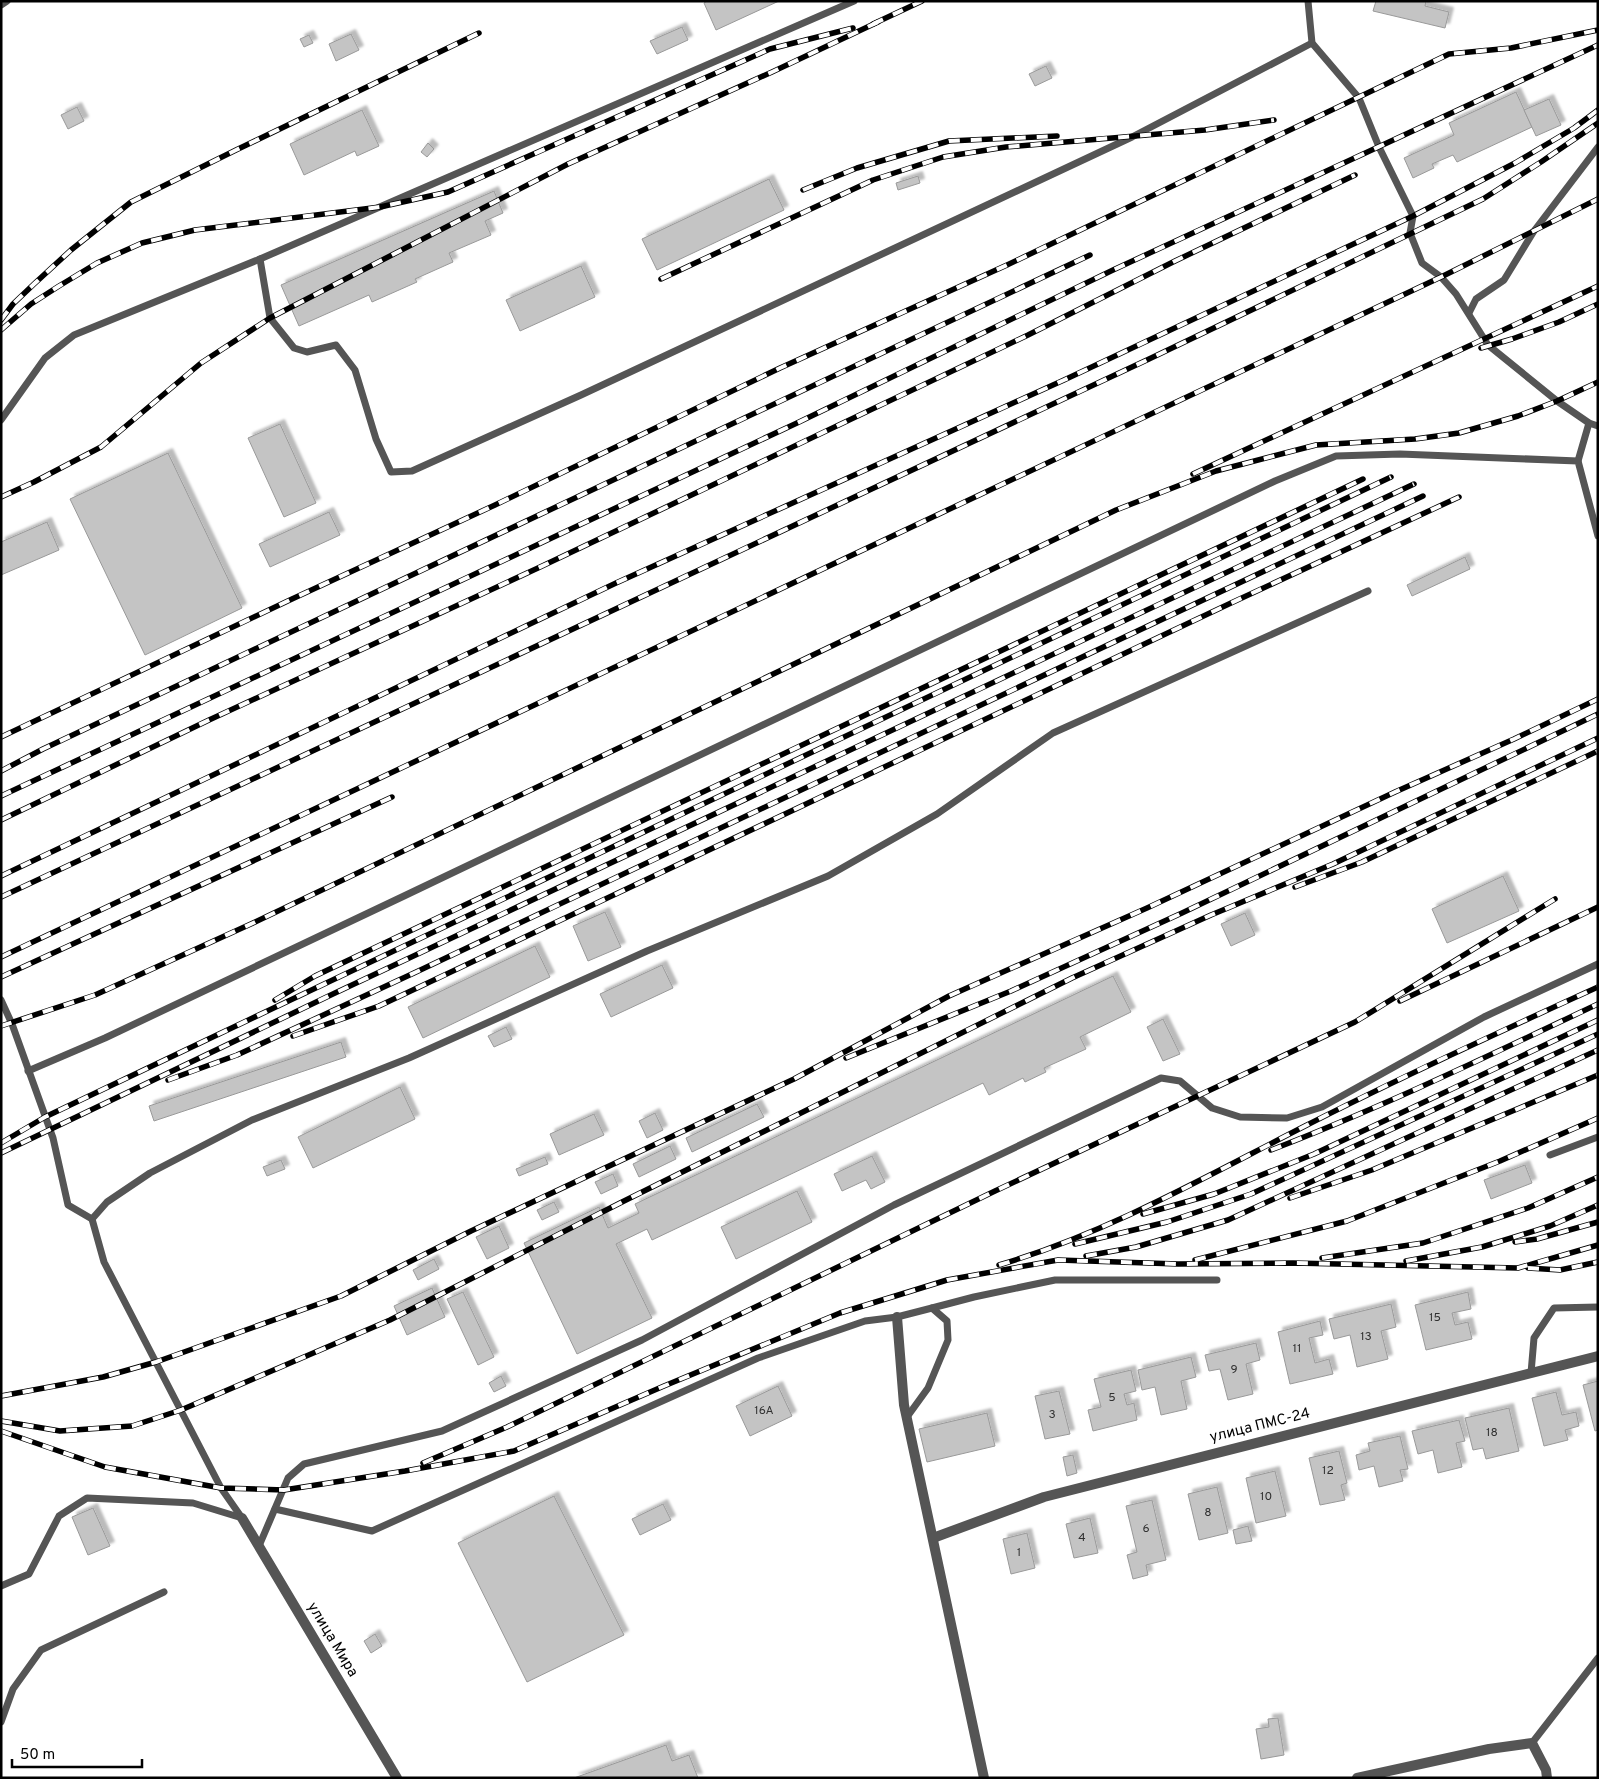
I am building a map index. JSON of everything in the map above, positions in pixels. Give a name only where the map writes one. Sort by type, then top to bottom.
[{"type":"street","points":[[897,1318],[904,1405],[984,1778]]},
{"type":"street","name":"улица ПМС-24","points":[[933,1538],[1044,1497],[1598,1356]]},
{"type":"street","name":"улица Мира","points":[[242,1518],[397,1778]]},
{"type":"street","points":[[1356,1778],[1489,1749],[1532,1743],[1546,1770],[1547,1778]]},
{"type":"lane","points":[[1,5],[7,1]]},
{"type":"lane","points":[[1,420],[45,358],[74,335],[260,259],[854,1]]},
{"type":"lane","points":[[1308,1],[1312,42],[1359,98],[1379,147],[1412,216],[1410,233],[1422,262],[1441,277],[1456,294],[1488,346],[1557,401],[1588,423],[1598,426]]},
{"type":"lane","points":[[260,259],[270,318],[294,348],[307,352],[336,345],[355,370],[376,439],[391,472],[412,472],[1132,137],[1312,42]]},
{"type":"lane","points":[[1469,313],[1476,299],[1504,280],[1540,223],[1598,147]]},
{"type":"lane","points":[[1588,423],[1578,461],[1598,536]]},
{"type":"lane","points":[[28,1071],[105,1038],[387,905],[1275,481],[1336,456],[1400,454],[1578,461]]},
{"type":"lane","points":[[92,1219],[107,1202],[150,1173],[252,1120],[409,1058],[647,952],[828,876],[937,814],[1053,733],[1368,590]]},
{"type":"lane","points":[[259,1546],[288,1478],[304,1464],[442,1431],[642,1340],[894,1205],[1161,1078],[1180,1081],[1212,1108],[1240,1117],[1287,1118],[1322,1107],[1484,1016],[1598,964]]},
{"type":"lane","points":[[1,1000],[12,1024],[53,1138],[68,1205],[92,1219],[104,1262],[221,1488],[242,1518]]},
{"type":"lane","points":[[1550,1155],[1598,1136]]},
{"type":"lane","points":[[275,1509],[372,1531],[758,1358],[865,1321],[897,1318],[974,1297],[1055,1280],[1217,1280]]},
{"type":"lane","points":[[1531,1373],[1534,1338],[1554,1308],[1598,1307]]},
{"type":"lane","points":[[907,1417],[928,1388],[948,1340],[947,1321],[932,1308]]},
{"type":"lane","points":[[1,1586],[29,1574],[59,1516],[87,1498],[193,1503],[242,1518]]},
{"type":"lane","points":[[1,1722],[13,1689],[41,1650],[164,1592]]},
{"type":"lane","points":[[1532,1743],[1598,1658]]},
{"type":"building","points":[[707,1],[779,1],[716,30],[704,3]]},
{"type":"building","points":[[1376,1],[1426,1],[1425,6],[1449,12],[1445,28],[1373,11]]},
{"type":"building","points":[[682,27],[688,40],[657,54],[650,41]]},
{"type":"building","points":[[351,34],[359,50],[336,61],[329,44]]},
{"type":"building","points":[[309,35],[313,43],[304,47],[300,39]]},
{"type":"building","points":[[1046,66],[1052,78],[1035,86],[1029,74]]},
{"type":"building","points":[[1516,92],[1532,127],[1457,162],[1453,155],[1432,164],[1434,168],[1413,178],[1404,158],[1454,135],[1449,123]]},
{"type":"building","points":[[1549,99],[1561,125],[1536,136],[1524,110]]},
{"type":"building","points":[[77,107],[84,121],[68,129],[61,115]]},
{"type":"building","points":[[362,110],[379,146],[357,156],[355,151],[304,175],[290,144]]},
{"type":"building","points":[[428,143],[434,149],[427,157],[421,152]]},
{"type":"building","points":[[918,176],[920,183],[898,190],[896,183]]},
{"type":"building","points":[[769,179],[784,210],[657,270],[642,239]]},
{"type":"building","points":[[494,191],[503,213],[485,221],[491,235],[449,253],[453,262],[415,279],[417,282],[372,302],[369,295],[299,326],[281,285]]},
{"type":"building","points":[[581,266],[595,297],[520,331],[506,300]]},
{"type":"building","points":[[280,424],[316,503],[284,517],[248,438]]},
{"type":"building","points":[[168,453],[242,608],[145,655],[70,499]]},
{"type":"building","points":[[329,512],[340,535],[270,567],[259,544]]},
{"type":"building","points":[[47,522],[59,550],[1,575],[1,542]]},
{"type":"building","points":[[1465,557],[1470,569],[1412,596],[1407,585]]},
{"type":"building","points":[[1503,876],[1519,911],[1447,943],[1432,909]]},
{"type":"building","points":[[605,912],[621,947],[588,961],[573,926]]},
{"type":"building","points":[[1245,913],[1255,935],[1231,946],[1221,924]]},
{"type":"building","points":[[535,946],[550,977],[423,1038],[408,1007]]},
{"type":"building","points":[[662,965],[673,988],[611,1017],[600,994]]},
{"type":"building","points":[[1113,976],[1131,1012],[1080,1037],[1086,1049],[1044,1068],[1046,1072],[1025,1082],[1023,1078],[989,1095],[983,1083],[652,1240],[647,1229],[616,1244],[652,1318],[577,1354],[524,1243],[599,1207],[608,1228],[639,1213],[635,1204]]},
{"type":"building","points":[[1163,1019],[1180,1054],[1163,1061],[1147,1027]]},
{"type":"building","points":[[506,1027],[512,1039],[494,1047],[488,1036]]},
{"type":"building","points":[[341,1042],[346,1057],[154,1121],[149,1106]]},
{"type":"building","points":[[400,1087],[415,1119],[313,1168],[298,1137]]},
{"type":"building","points":[[757,1104],[764,1117],[692,1152],[686,1138]]},
{"type":"building","points":[[655,1113],[663,1130],[647,1138],[639,1121]]},
{"type":"building","points":[[594,1114],[604,1135],[559,1155],[550,1134]]},
{"type":"building","points":[[670,1146],[676,1159],[639,1177],[633,1164]]},
{"type":"building","points":[[872,1156],[885,1182],[871,1189],[866,1180],[842,1191],[834,1174]]},
{"type":"building","points":[[545,1157],[548,1164],[519,1176],[516,1169]]},
{"type":"building","points":[[281,1160],[285,1169],[267,1176],[263,1167]]},
{"type":"building","points":[[1525,1165],[1532,1183],[1491,1199],[1484,1180]]},
{"type":"building","points":[[613,1174],[618,1186],[601,1194],[595,1182]]},
{"type":"building","points":[[797,1191],[812,1222],[736,1259],[721,1227]]},
{"type":"building","points":[[554,1202],[559,1212],[542,1220],[537,1210]]},
{"type":"building","points":[[499,1226],[509,1248],[487,1259],[476,1237]]},
{"type":"building","points":[[434,1259],[439,1269],[418,1280],[413,1270]]},
{"type":"building","points":[[432,1288],[445,1317],[407,1335],[394,1306]]},
{"type":"building","points":[[463,1292],[494,1357],[478,1365],[447,1299]]},
{"type":"building","points":[[1468,1292],[1471,1309],[1452,1313],[1455,1325],[1468,1322],[1472,1339],[1426,1350],[1415,1305]]},
{"type":"building","points":[[1391,1304],[1396,1327],[1381,1331],[1388,1359],[1357,1367],[1350,1335],[1334,1339],[1329,1319]]},
{"type":"building","points":[[1320,1321],[1323,1335],[1309,1338],[1315,1363],[1329,1359],[1333,1374],[1290,1384],[1278,1332]]},
{"type":"building","points":[[1256,1343],[1260,1360],[1246,1364],[1253,1394],[1228,1400],[1220,1369],[1209,1371],[1205,1355]]},
{"type":"building","points":[[1191,1357],[1196,1377],[1181,1381],[1187,1409],[1161,1415],[1155,1387],[1142,1390],[1138,1370]]},
{"type":"building","points":[[1131,1370],[1136,1391],[1124,1394],[1127,1405],[1134,1403],[1137,1420],[1093,1431],[1088,1410],[1101,1407],[1094,1379]]},
{"type":"building","points":[[501,1376],[506,1386],[494,1392],[489,1383]]},
{"type":"building","points":[[1598,1381],[1598,1430],[1595,1431],[1583,1385]]},
{"type":"building","points":[[778,1386],[792,1416],[750,1436],[736,1406]]},
{"type":"building","points":[[1059,1391],[1070,1434],[1045,1439],[1035,1396]]},
{"type":"building","points":[[1556,1392],[1562,1415],[1576,1412],[1579,1426],[1565,1430],[1568,1440],[1544,1446],[1532,1398]]},
{"type":"building","points":[[1509,1408],[1519,1451],[1486,1459],[1483,1448],[1473,1450],[1465,1418]]},
{"type":"building","points":[[987,1413],[995,1446],[927,1462],[919,1429]]},
{"type":"building","points":[[1459,1420],[1465,1441],[1456,1443],[1462,1467],[1438,1473],[1433,1450],[1418,1454],[1412,1431]]},
{"type":"building","points":[[1400,1436],[1408,1469],[1400,1470],[1403,1481],[1379,1487],[1374,1466],[1359,1470],[1356,1455],[1370,1451],[1368,1443]]},
{"type":"building","points":[[1339,1451],[1347,1483],[1341,1485],[1345,1500],[1320,1505],[1309,1458]]},
{"type":"building","points":[[1073,1455],[1077,1473],[1067,1476],[1063,1457]]},
{"type":"building","points":[[1275,1471],[1286,1516],[1256,1523],[1246,1478]]},
{"type":"building","points":[[1217,1487],[1228,1533],[1199,1540],[1188,1494]]},
{"type":"building","points":[[554,1496],[624,1635],[527,1682],[458,1543]]},
{"type":"building","points":[[1152,1500],[1166,1560],[1146,1565],[1148,1575],[1133,1579],[1127,1555],[1137,1552],[1126,1506]]},
{"type":"building","points":[[663,1504],[671,1520],[640,1535],[632,1519]]},
{"type":"building","points":[[93,1508],[110,1546],[88,1555],[72,1517]]},
{"type":"building","points":[[1090,1518],[1098,1553],[1074,1558],[1066,1524]]},
{"type":"building","points":[[1248,1526],[1252,1541],[1236,1544],[1233,1530]]},
{"type":"building","points":[[1027,1533],[1035,1568],[1011,1574],[1003,1539]]},
{"type":"building","points":[[375,1634],[382,1646],[371,1653],[364,1641]]},
{"type":"building","points":[[1278,1718],[1284,1755],[1261,1759],[1256,1729],[1269,1727],[1268,1719]]},
{"type":"building","points":[[666,1745],[672,1761],[689,1755],[698,1778],[574,1778]]},
{"type":"railway","points":[[873,24],[922,1]]},
{"type":"railway","points":[[1,497],[101,447],[201,363],[270,318],[568,164],[878,22]]},
{"type":"railway","points":[[1,330],[31,304],[59,286],[97,263],[142,243],[195,230],[380,207],[448,192],[770,49],[853,28]]},
{"type":"railway","points":[[1,737],[495,505],[780,368],[1007,265],[1449,54],[1511,48],[1598,30]]},
{"type":"railway","points":[[1,320],[13,304],[71,250],[131,202],[479,33]]},
{"type":"railway","points":[[1,796],[797,423],[1113,270],[1598,45]]},
{"type":"railway","points":[[1,876],[616,583],[1064,380],[1413,216],[1515,163],[1574,128],[1598,110]]},
{"type":"railway","points":[[661,279],[873,180],[943,157],[1006,147],[1205,130],[1274,120]]},
{"type":"railway","points":[[1,897],[1149,359],[1483,199],[1598,123]]},
{"type":"railway","points":[[803,190],[857,168],[949,141],[1057,136]]},
{"type":"railway","points":[[1,820],[209,720],[538,568],[1028,335],[1175,261],[1355,175]]},
{"type":"railway","points":[[1,957],[1441,277],[1598,199]]},
{"type":"railway","points":[[1,771],[43,749],[1090,255]]},
{"type":"railway","points":[[1193,474],[1598,286]]},
{"type":"railway","points":[[1481,348],[1559,322],[1598,304]]},
{"type":"railway","points":[[1,1026],[95,995],[253,923],[1116,510],[1216,471],[1316,445],[1415,439],[1459,433],[1518,416],[1598,382]]},
{"type":"railway","points":[[1,1143],[45,1117],[1391,477]]},
{"type":"railway","points":[[275,1000],[315,976],[1363,479]]},
{"type":"railway","points":[[1,1153],[335,993],[1414,484]]},
{"type":"railway","points":[[168,1080],[237,1055],[414,973],[1423,496]]},
{"type":"railway","points":[[293,1036],[379,1006],[1459,497]]},
{"type":"railway","points":[[1,1396],[103,1377],[156,1362],[341,1296],[471,1231],[794,1079],[949,996],[1147,908],[1598,699]]},
{"type":"railway","points":[[846,1058],[1011,991],[1182,913],[1598,714]]},
{"type":"railway","points":[[1,1421],[60,1431],[132,1426],[181,1410],[390,1320],[1072,978],[1211,915],[1333,864],[1598,738]]},
{"type":"railway","points":[[1295,887],[1362,862],[1598,751]]},
{"type":"railway","points":[[1,977],[392,797]]},
{"type":"railway","points":[[423,1463],[507,1427],[995,1191],[1355,1022],[1555,899]]},
{"type":"railway","points":[[1400,1001],[1598,907]]},
{"type":"railway","points":[[999,1265],[1078,1237],[1155,1203],[1377,1090],[1598,987]]},
{"type":"railway","points":[[1271,1150],[1395,1098],[1598,1004]]},
{"type":"railway","points":[[1143,1214],[1214,1194],[1314,1154],[1598,1020]]},
{"type":"railway","points":[[1075,1244],[1167,1222],[1251,1194],[1598,1034]]},
{"type":"railway","points":[[1086,1256],[1136,1247],[1228,1220],[1598,1050]]},
{"type":"railway","points":[[1290,1198],[1372,1170],[1598,1075]]},
{"type":"railway","points":[[1195,1260],[1347,1221],[1500,1161],[1598,1118]]},
{"type":"railway","points":[[1322,1258],[1423,1243],[1528,1208],[1598,1177]]},
{"type":"railway","points":[[1406,1261],[1482,1247],[1550,1226],[1598,1205]]},
{"type":"railway","points":[[1515,1242],[1537,1239],[1598,1222]]},
{"type":"railway","points":[[1,1431],[105,1467],[221,1488],[284,1490],[514,1451],[840,1313],[947,1280],[1058,1260],[1178,1264],[1293,1263],[1518,1268],[1598,1245]]},
{"type":"railway","points":[[1528,1268],[1560,1270],[1598,1262]]}]
